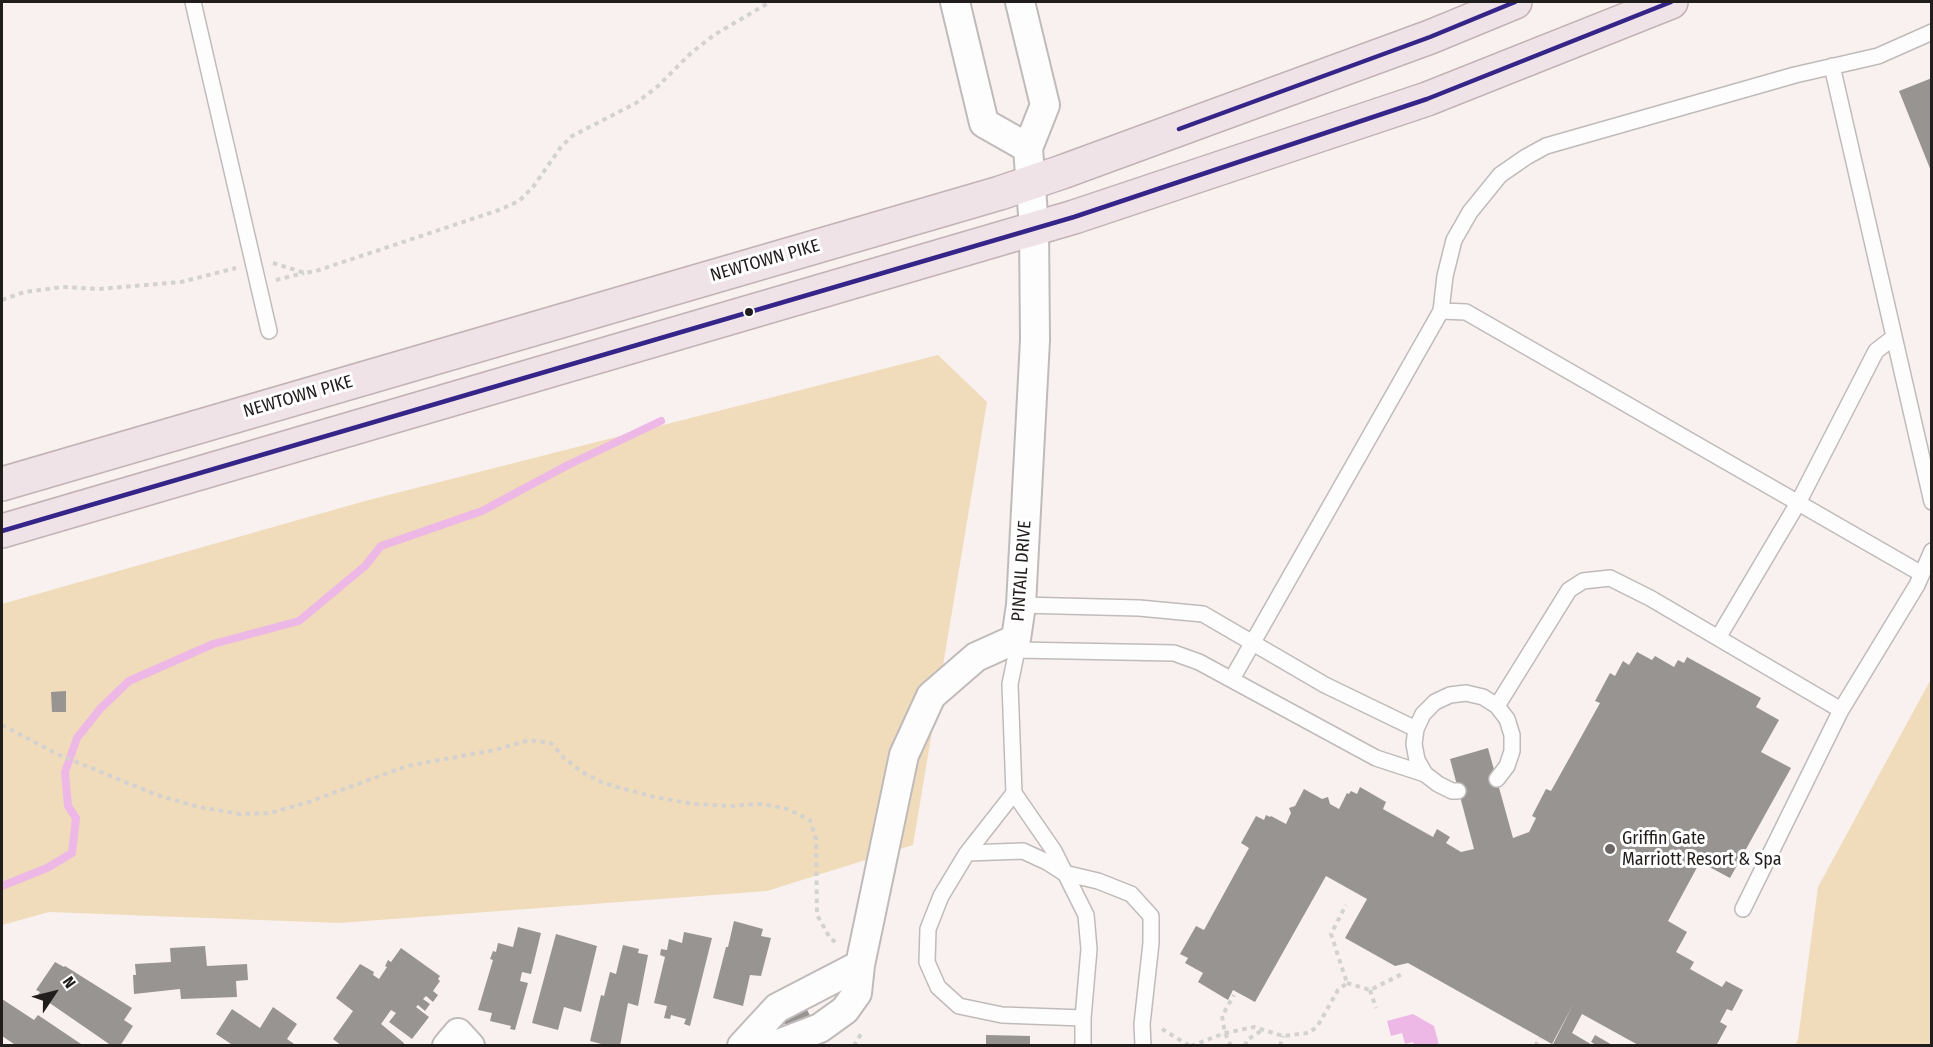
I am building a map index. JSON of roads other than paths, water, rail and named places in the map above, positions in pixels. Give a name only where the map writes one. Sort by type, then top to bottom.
[{"type":"highway","name":"NEWTOWN PIKE","points":[[2,484],[1030,183],[1430,37],[1515,2]]},
{"type":"highway","points":[[2,531],[1034,228],[1224,168],[1427,99],[1671,2]]},
{"type":"street","points":[[955,2],[984,123],[1028,148],[1045,105],[1020,2]]},
{"type":"street","name":"PINTAIL DRIVE","points":[[773,1046],[820,1028],[845,1010],[857,993],[904,755],[931,696],[975,657],[1017,644],[1035,340],[1034,228],[1028,148]]},
{"type":"street","points":[[742,1046],[777,1008],[861,964]]},
{"type":"street","points":[[447,1046],[458,1033],[471,1046]]},
{"type":"lane","points":[[193,2],[269,331]]},
{"type":"lane","points":[[1232,679],[1441,311],[1445,276],[1454,240],[1470,212],[1500,175],[1526,157],[1557,143],[1795,75],[1878,56],[1932,32]]},
{"type":"lane","points":[[1832,66],[1932,502]]},
{"type":"lane","points":[[1441,311],[1466,312],[1922,574]]},
{"type":"lane","points":[[1718,638],[1798,502],[1876,351],[1894,337]]},
{"type":"lane","points":[[1743,909],[1841,710],[1922,574],[1932,551]]},
{"type":"lane","points":[[1497,706],[1569,590],[1583,581],[1610,578],[1650,598],[1841,710]]},
{"type":"lane","points":[[1021,605],[1139,608],[1203,614],[1325,685],[1416,729]]},
{"type":"lane","points":[[1083,1046],[1089,949],[1086,915],[1054,852],[1014,793],[1010,684],[1017,644],[1174,653],[1199,662],[1232,679],[1376,758],[1425,774],[1438,784],[1458,791]]},
{"type":"lane","points":[[1425,774],[1417,760],[1414,744],[1416,729],[1423,714],[1435,702],[1450,695],[1466,693],[1483,697],[1497,706],[1507,719],[1512,735],[1512,751],[1507,766],[1497,779]]},
{"type":"lane","points":[[1014,793],[968,853],[941,896],[928,930],[927,962],[938,987],[958,1006],[1002,1015],[1083,1018]]},
{"type":"lane","points":[[968,853],[1023,851],[1064,873],[1098,881],[1131,894],[1150,916],[1151,943],[1142,1024],[1143,1046]]},
{"type":"waterway","points":[[2,886],[47,868],[72,853],[76,818],[68,806],[65,772],[77,738],[100,709],[129,681],[213,644],[299,621],[365,566],[381,546],[482,511],[568,465],[661,421]]},
{"type":"place","name":"Griffin Gate Marriott Resort & Spa","points":[[1610,849]]}]
